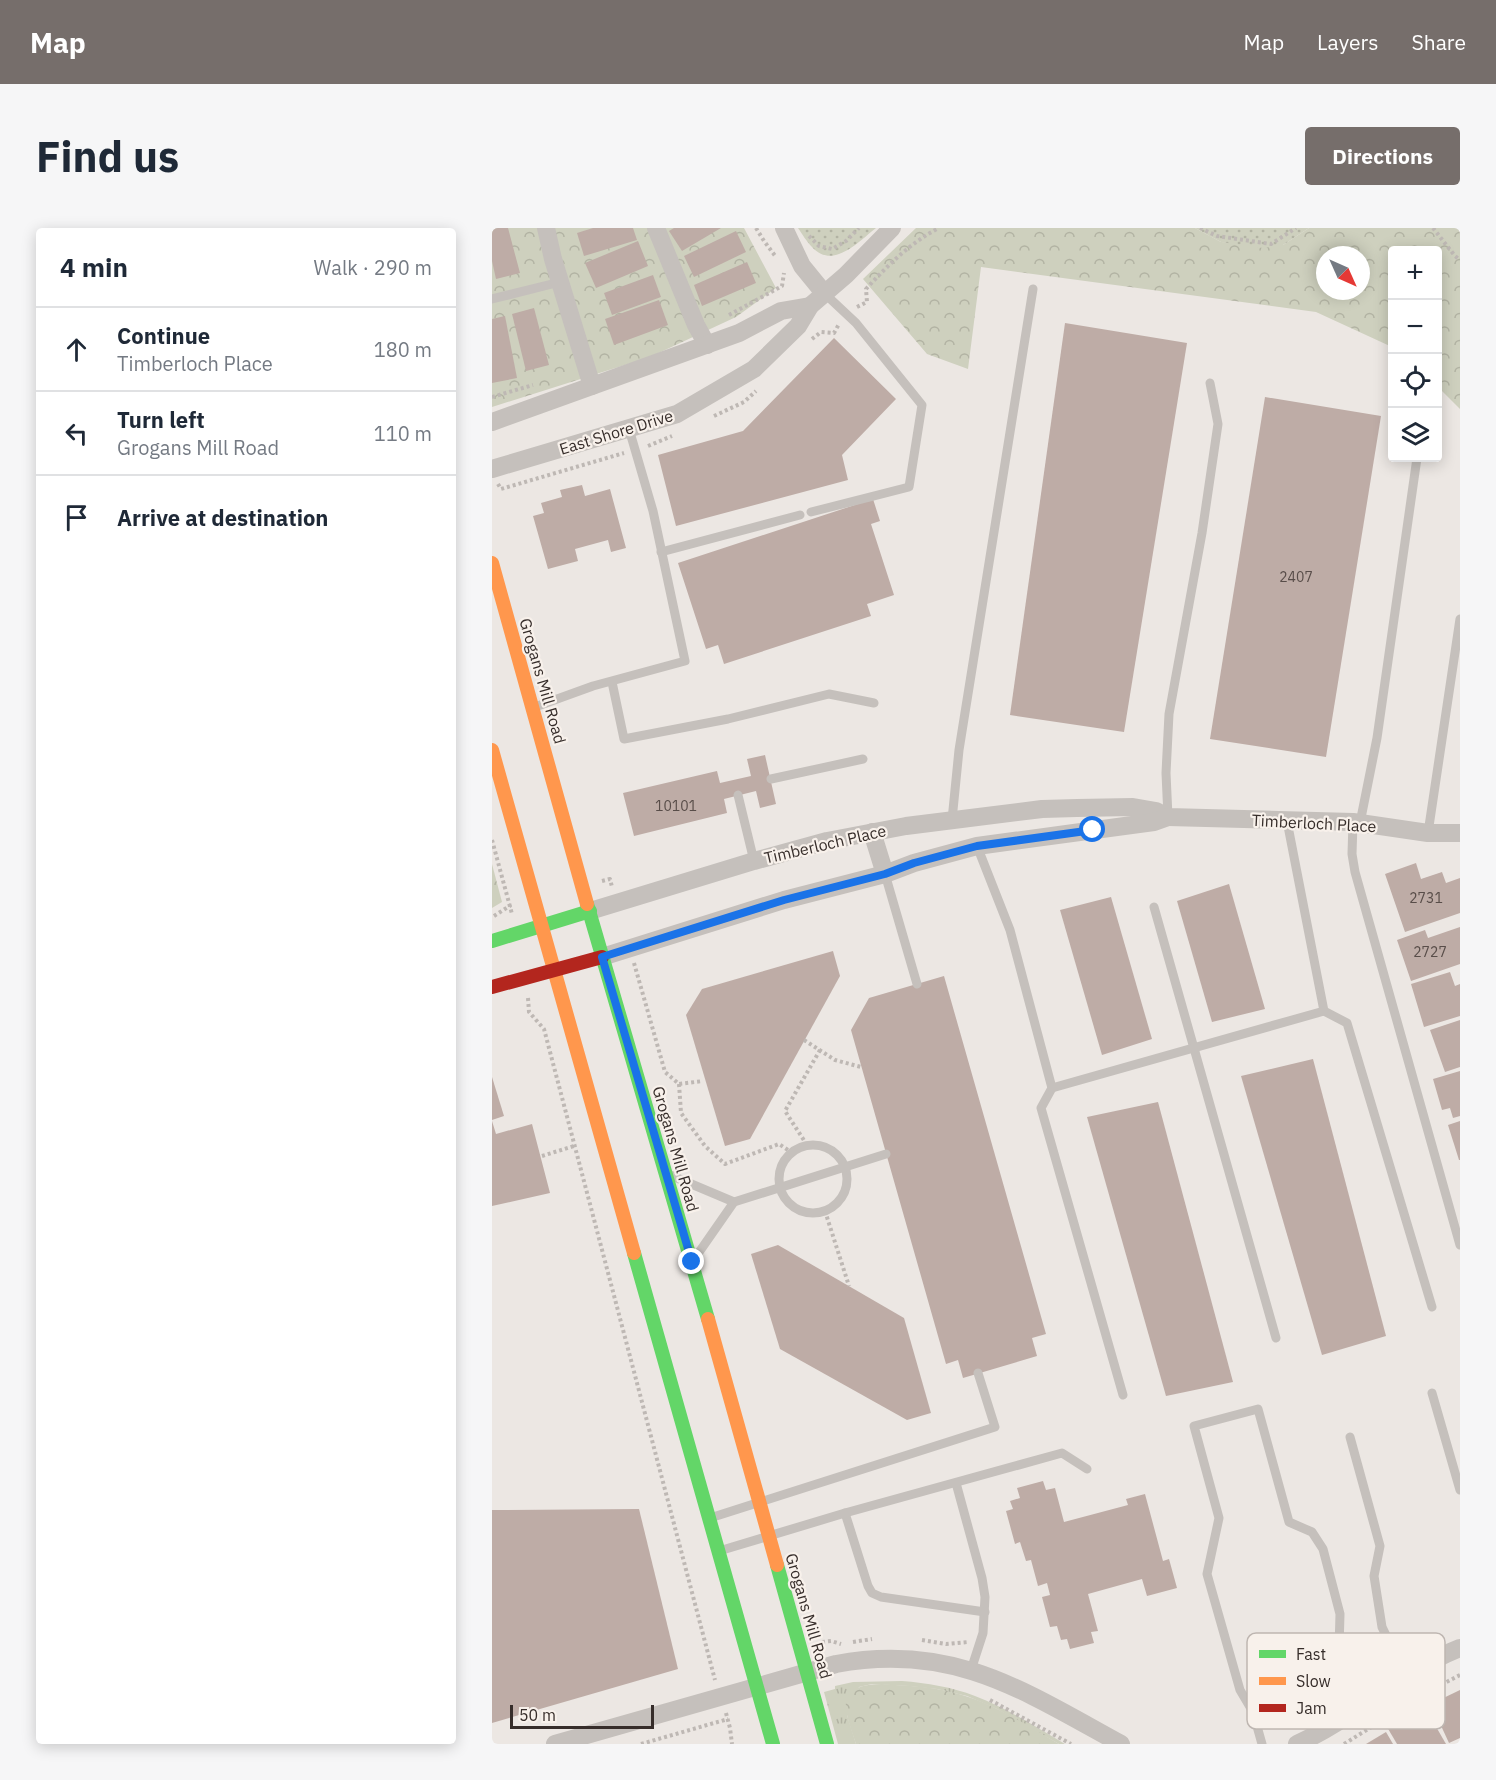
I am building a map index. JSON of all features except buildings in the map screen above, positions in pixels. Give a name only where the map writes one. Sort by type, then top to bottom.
[{"type":"main road","name":"Grogans Mill Road","points":[[492,563],[602,957],[692,1262],[808,1671],[826,1744]]},
{"type":"main road","points":[[492,750],[773,1744]]},
{"type":"main road","name":"Timberloch Place","points":[[492,941],[590,911]]},
{"type":"main road","name":"Timberloch Place","points":[[492,987],[602,957]]},
{"type":"street","points":[[546,228],[591,386]]},
{"type":"street","points":[[656,228],[696,325],[707,345]]},
{"type":"street","points":[[784,228],[802,266],[824,293]]},
{"type":"street","name":"East Shore Drive","points":[[492,470],[677,414],[754,369],[798,326],[810,306],[846,275],[892,228]]},
{"type":"street","points":[[492,422],[739,333],[781,311],[810,306]]},
{"type":"street","name":"Timberloch Place","points":[[590,911],[754,861],[827,841],[872,832],[1042,809],[1122,807],[1156,811],[1168,817]]},
{"type":"street","points":[[968,849],[973,817]]},
{"type":"street","name":"Timberloch Place","points":[[602,957],[784,900],[885,874],[914,863],[968,849],[1154,822],[1168,817],[1356,823],[1428,833],[1460,833]]},
{"type":"street","points":[[952,820],[968,849]]},
{"type":"street","points":[[872,832],[885,874]]},
{"type":"street","points":[[1445,1656],[1460,1648]]},
{"type":"street","points":[[555,1744],[808,1671],[853,1660],[887,1658],[915,1658],[959,1666],[1003,1681],[1121,1744]]},
{"type":"street","points":[[1297,1744],[1326,1729]]},
{"type":"lane","points":[[492,299],[560,282]]},
{"type":"lane","points":[[952,820],[959,750],[1033,289]]},
{"type":"lane","points":[[811,512],[909,487],[922,405],[856,323],[824,293]]},
{"type":"lane","points":[[1168,817],[1166,772],[1169,714],[1202,533],[1218,424],[1210,382]]},
{"type":"lane","points":[[533,708],[593,686],[685,661],[653,511],[629,429]]},
{"type":"lane","points":[[1416,462],[1377,738],[1356,823],[1352,854],[1355,873],[1460,1245]]},
{"type":"lane","points":[[661,552],[800,515]]},
{"type":"lane","points":[[1428,833],[1460,619]]},
{"type":"lane","points":[[612,682],[624,739],[728,719],[829,694],[874,704]]},
{"type":"lane","points":[[771,779],[863,759]]},
{"type":"lane","points":[[738,795],[754,861]]},
{"type":"lane","points":[[1287,820],[1324,1011]]},
{"type":"lane","points":[[968,849],[1010,930],[1052,1088],[1041,1108],[1123,1395]]},
{"type":"lane","points":[[885,874],[917,984]]},
{"type":"lane","points":[[1154,907],[1276,1338]]},
{"type":"lane","points":[[1052,1088],[1324,1011],[1347,1023],[1432,1307]]},
{"type":"lane","points":[[813,1144],[829,1148],[840,1157],[846,1168],[848,1181],[843,1196],[836,1205],[825,1211],[807,1213],[798,1210],[788,1203],[779,1188],[778,1181],[783,1161],[791,1152],[807,1145],[813,1144]]},
{"type":"lane","points":[[692,1262],[734,1202],[886,1154]]},
{"type":"lane","points":[[666,1173],[734,1202]]},
{"type":"lane","points":[[710,1518],[995,1427],[978,1373]]},
{"type":"lane","points":[[1432,1393],[1460,1490]]},
{"type":"lane","points":[[1247,1702],[1240,1690],[1208,1574],[1219,1518],[1194,1426],[1258,1409],[1289,1522],[1312,1532],[1323,1549],[1340,1614],[1339,1633]]},
{"type":"lane","points":[[1350,1437],[1380,1546],[1374,1576],[1385,1633]]},
{"type":"lane","points":[[719,1551],[845,1513],[1062,1453],[1087,1469]]},
{"type":"lane","points":[[956,1483],[982,1578],[985,1612],[981,1641],[972,1670]]},
{"type":"lane","points":[[845,1513],[868,1586],[876,1596],[985,1612]]},
{"type":"lane","points":[[1258,1729],[1262,1744]]},
{"type":"path","points":[[756,228],[778,260]]},
{"type":"path","points":[[806,232],[819,246],[832,249],[846,241],[859,228]]},
{"type":"path","points":[[1200,228],[1216,237],[1271,244],[1296,228]]},
{"type":"path","points":[[1433,228],[1460,260]]},
{"type":"path","points":[[727,316],[782,286],[785,269]]},
{"type":"path","points":[[492,397],[541,384]]},
{"type":"path","points":[[492,840],[510,906],[514,934]]},
{"type":"path","points":[[525,978],[529,1012],[544,1029],[713,1676],[728,1719],[732,1744]]},
{"type":"path","points":[[804,1040],[835,1060],[861,1067]]},
{"type":"path","points":[[807,1145],[785,1111],[820,1050]]},
{"type":"path","points":[[679,1084],[681,1113],[705,1146],[725,1164],[778,1144],[791,1152]]},
{"type":"path","points":[[542,1156],[574,1146]]},
{"type":"path","points":[[825,1211],[849,1286]]},
{"type":"path","points":[[1445,1683],[1460,1675]]},
{"type":"path","points":[[987,1698],[1071,1744]]},
{"type":"path","points":[[640,1744],[728,1719]]},
{"type":"path","points":[[1344,1744],[1368,1729]]},
{"type":"green space","points":[[492,228],[744,228],[776,288],[736,317],[650,357],[492,407]]},
{"type":"green space","points":[[798,228],[876,228],[845,251],[828,256],[812,247]]},
{"type":"green space","points":[[916,228],[1195,228],[1221,242],[1283,245],[1309,228],[1460,228],[1460,409],[1442,391],[1442,246],[1388,246],[1388,345],[1316,312],[981,267],[968,369],[927,354],[863,279]]},
{"type":"green space","points":[[1195,228],[1309,228],[1283,245],[1263,248],[1221,242]]},
{"type":"green space","points":[[492,864],[502,902],[492,908]]},
{"type":"green space","points":[[902,1681],[939,1686],[975,1696],[1010,1712],[1065,1744],[1059,1744],[997,1709],[967,1696],[937,1689],[872,1684],[859,1687],[847,1715],[856,1744],[838,1744],[824,1692],[835,1689],[835,1686],[853,1682]]},
{"type":"green space","points":[[866,1685],[934,1688],[980,1701],[1059,1744],[856,1744],[846,1710],[849,1694]]},
{"type":"traffic: fast","points":[[587,904],[708,1319]]},
{"type":"traffic: fast","points":[[492,941],[590,911]]},
{"type":"traffic: fast","points":[[634,1253],[773,1744]]},
{"type":"traffic: fast","points":[[777,1565],[827,1744]]},
{"type":"traffic: slow","points":[[492,563],[587,904]]},
{"type":"traffic: slow","points":[[492,750],[634,1253]]},
{"type":"traffic: slow","points":[[708,1319],[777,1565]]},
{"type":"traffic: jam","points":[[492,987],[602,957]]},
{"type":"route","points":[[692,1262],[602,957],[784,900],[885,874],[914,863],[977,846],[1093,830]]}]
